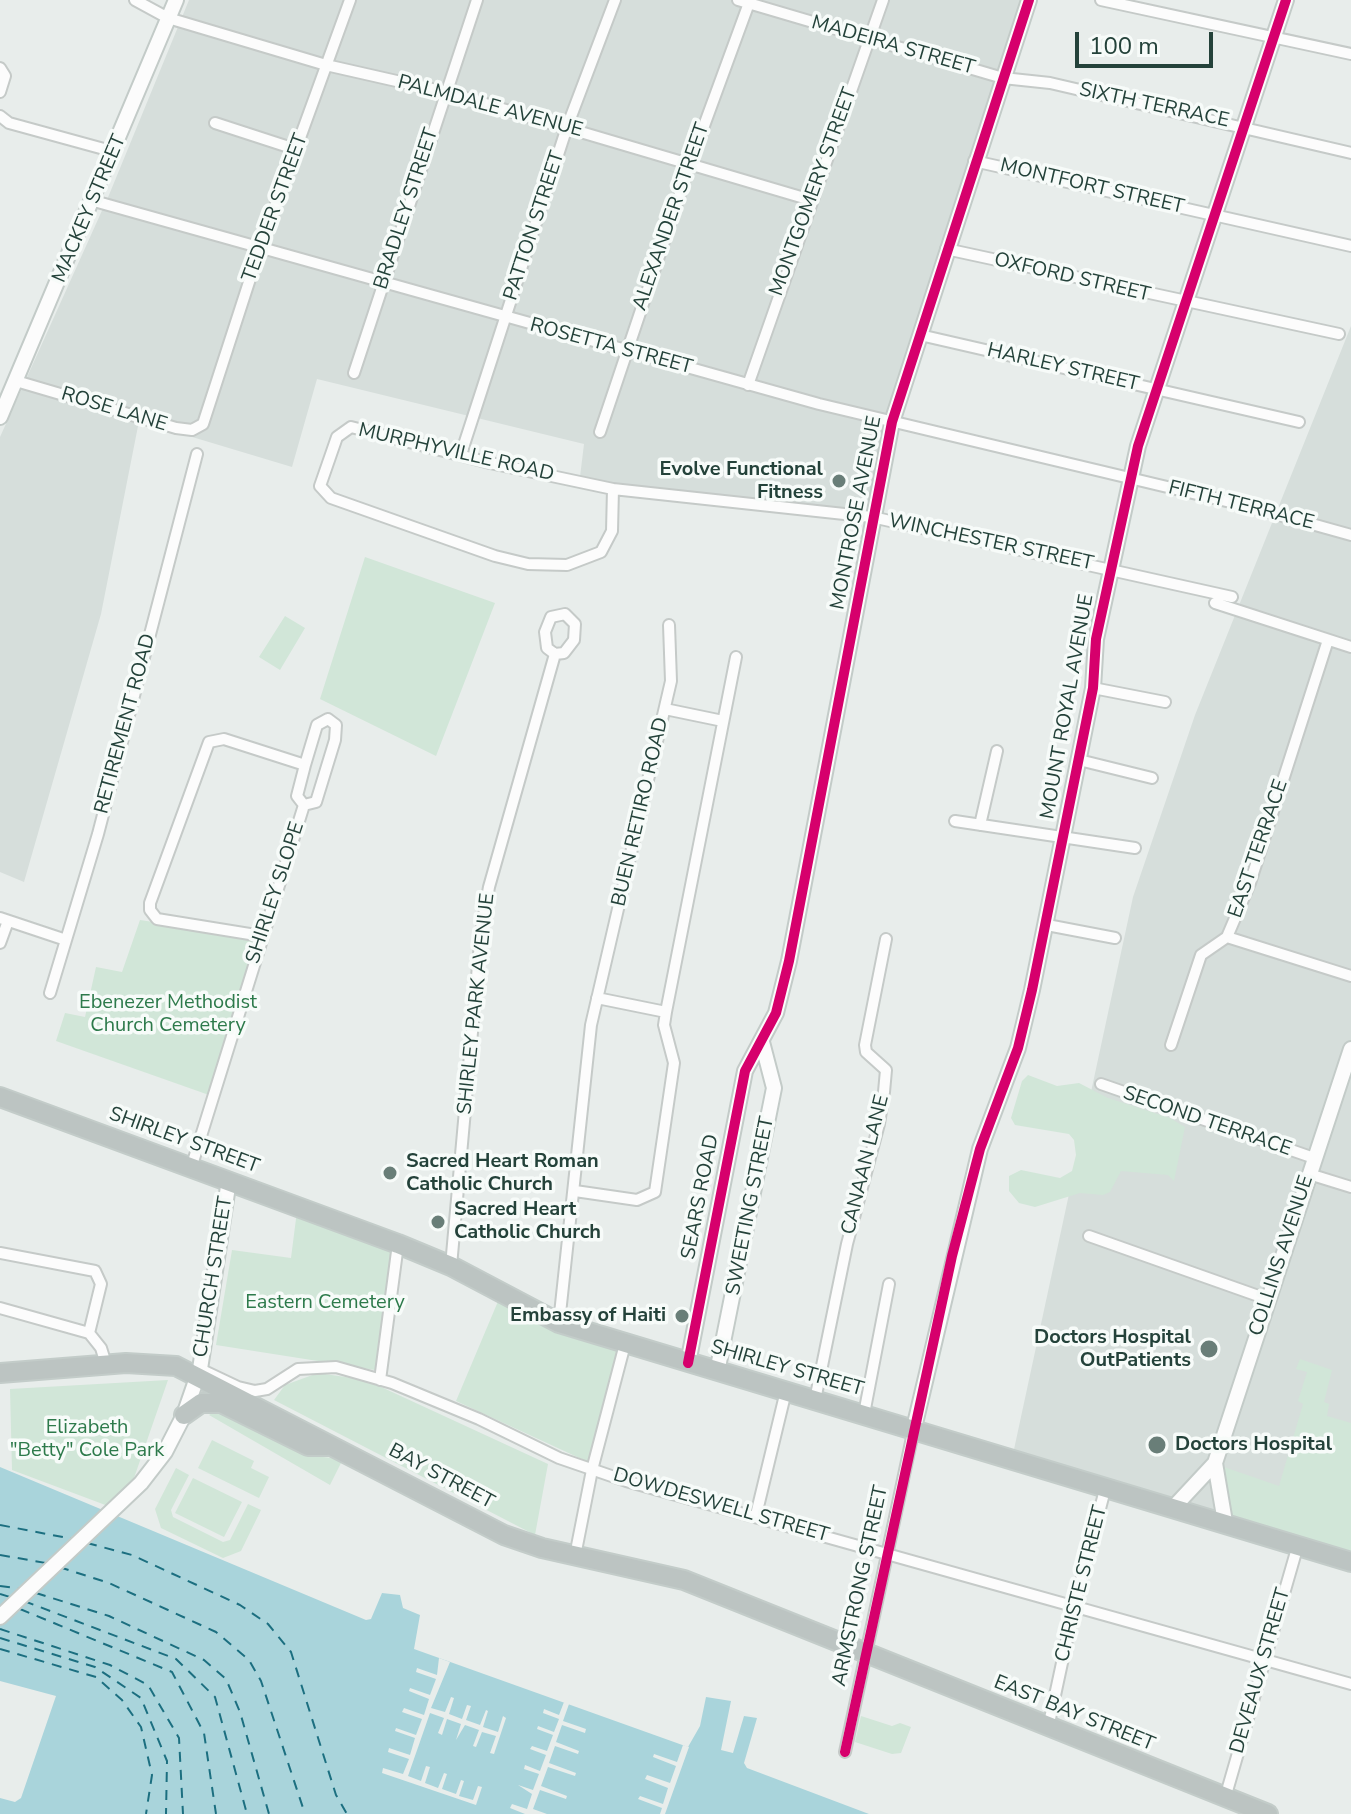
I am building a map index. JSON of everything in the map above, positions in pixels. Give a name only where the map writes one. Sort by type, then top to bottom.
[{"type":"highway","name":"SHIRLEY STREET","points":[[0,1097],[192,1165],[398,1244],[451,1266],[559,1323],[1351,1562]]},
{"type":"highway","name":"BAY STREET","points":[[0,1373],[157,1362],[199,1372],[504,1535],[575,1556],[684,1580],[864,1653]]},
{"type":"highway","points":[[184,1415],[201,1403],[221,1403],[308,1446],[337,1447]]},
{"type":"highway","name":"EAST BAY STREET","points":[[864,1653],[1268,1814]]},
{"type":"street","name":"PALMDALE AVENUE","points":[[135,0],[168,18],[326,65],[445,92],[811,200]]},
{"type":"street","name":"MACKEY STREET","points":[[2,407],[115,152],[176,0]]},
{"type":"street","name":"TEDDER STREET","points":[[207,416],[260,248],[350,0]]},
{"type":"street","name":"BRADLEY STREET","points":[[354,373],[477,0]]},
{"type":"street","name":"PATTON STREET","points":[[461,454],[567,127],[615,0]]},
{"type":"street","name":"MONTGOMERY STREET","points":[[748,385],[883,0]]},
{"type":"street","name":"MONTROSE AVENUE","points":[[762,1042],[776,1013],[789,961],[892,422],[974,161],[1029,0]]},
{"type":"street","points":[[1101,0],[1272,40],[1351,54]]},
{"type":"street","name":"MOUNT ROYAL AVENUE","points":[[914,1428],[980,1149],[1018,1048],[1047,925],[1093,688],[1096,639],[1131,478],[1183,303],[1286,0]]},
{"type":"street","name":"MADEIRA STREET","points":[[743,2],[1003,78]]},
{"type":"street","name":"ALEXANDER STREET","points":[[600,432],[743,2]]},
{"type":"street","points":[[0,68],[5,76],[0,92]]},
{"type":"street","name":"SIXTH TERRACE","points":[[1003,78],[1050,83],[1242,125],[1351,153]]},
{"type":"street","points":[[0,116],[9,123],[115,152]]},
{"type":"street","points":[[215,123],[298,150]]},
{"type":"street","name":"MONTFORT STREET","points":[[974,161],[1351,246]]},
{"type":"street","name":"ROSETTA STREET","points":[[94,201],[748,385],[1131,478]]},
{"type":"street","name":"OXFORD STREET","points":[[946,249],[1183,303],[1339,334]]},
{"type":"street","name":"HARLEY STREET","points":[[920,335],[1299,422]]},
{"type":"street","name":"ROSE LANE","points":[[16,381],[176,428],[200,428],[207,416]]},
{"type":"street","name":"MURPHYVILLE ROAD","points":[[613,489],[612,531],[601,552],[567,565],[551,567],[480,551],[326,496],[320,486],[337,437],[351,427],[613,489],[872,517]]},
{"type":"street","name":"RETIREMENT ROAD","points":[[50,993],[98,834],[197,454]]},
{"type":"street","name":"FIFTH TERRACE","points":[[1131,478],[1351,535]]},
{"type":"street","name":"WINCHESTER STREET","points":[[872,517],[1232,597]]},
{"type":"street","points":[[1215,603],[1351,647]]},
{"type":"street","name":"BUEN RETIRO ROAD","points":[[559,1323],[591,1025],[671,681],[669,625]]},
{"type":"street","name":"EAST TERRACE","points":[[1171,1045],[1201,955],[1227,937],[1266,837],[1328,640]]},
{"type":"street","name":"SHIRLEY PARK AVENUE","points":[[451,1266],[481,932],[489,887],[555,654]]},
{"type":"street","points":[[575,1191],[637,1200],[655,1192],[674,1063],[664,1025],[736,657]]},
{"type":"street","points":[[1093,688],[1165,702]]},
{"type":"street","points":[[665,709],[723,721]]},
{"type":"street","name":"SHIRLEY SLOPE","points":[[324,719],[332,720],[337,730],[318,797],[312,805],[304,805],[297,796],[317,725],[324,719]]},
{"type":"street","points":[[262,936],[157,919],[152,915],[150,903],[209,742],[224,739],[305,765]]},
{"type":"street","points":[[980,825],[997,751]]},
{"type":"street","points":[[1079,760],[1152,778]]},
{"type":"street","name":"SHIRLEY SLOPE","points":[[192,1165],[304,805]]},
{"type":"street","points":[[955,821],[1064,834],[1135,848]]},
{"type":"street","points":[[0,943],[4,920],[66,940]]},
{"type":"street","points":[[1047,925],[1115,938]]},
{"type":"street","points":[[1227,937],[1351,976]]},
{"type":"street","name":"CANAAN LANE","points":[[815,1400],[847,1244],[879,1124],[886,1070],[866,1052],[865,1045],[886,939]]},
{"type":"street","points":[[597,998],[666,1012]]},
{"type":"street","name":"SEARS ROAD","points":[[688,1363],[745,1071],[762,1042]]},
{"type":"street","name":"SWEETING STREET","points":[[717,1372],[774,1088],[762,1042]]},
{"type":"street","name":"COLLINS AVENUE","points":[[1174,1507],[1215,1463],[1351,1049]]},
{"type":"street","name":"SECOND TERRACE","points":[[1101,1084],[1314,1158]]},
{"type":"street","name":"SECOND TERRACE","points":[[1309,1174],[1351,1187]]},
{"type":"street","name":"CHURCH STREET","points":[[0,1617],[141,1483],[165,1452],[184,1415],[199,1372],[229,1180]]},
{"type":"street","points":[[1089,1236],[1267,1299]]},
{"type":"street","points":[[380,1380],[398,1244]]},
{"type":"street","points":[[0,1253],[95,1271],[101,1284],[89,1333]]},
{"type":"street","points":[[864,1414],[889,1284]]},
{"type":"street","points":[[0,1308],[89,1333],[101,1348],[106,1364]]},
{"type":"street","points":[[575,1556],[592,1470],[625,1344]]},
{"type":"street","name":"DOWDESWELL STREET","points":[[199,1372],[255,1391],[267,1389],[307,1367],[336,1367],[380,1380],[479,1419],[559,1458],[592,1470],[1351,1684]]},
{"type":"street","points":[[756,1515],[786,1391]]},
{"type":"street","name":"ARMSTRONG STREET","points":[[845,1752],[914,1428]]},
{"type":"street","name":"COLLINS AVENUE","points":[[1215,1463],[1225,1522]]},
{"type":"street","name":"CHRISTE STREET","points":[[1048,1728],[1074,1607],[1106,1486]]},
{"type":"street","name":"DEVEAUX STREET","points":[[1225,1798],[1298,1545]]},
{"type":"shaded area","points":[[189,0],[1022,0],[885,417],[867,513],[622,487],[580,477],[584,444],[317,379],[292,467],[139,421],[101,614],[24,882],[0,872],[0,437],[109,195]]},
{"type":"shaded area","points":[[1351,326],[1351,1555],[1013,1454],[1133,897],[1195,715]]},
{"type":"green space","points":[[365,557],[495,603],[436,756],[320,699]]},
{"type":"green space","points":[[285,616],[305,628],[280,670],[259,657]]},
{"type":"green space","name":"Ebenezer Methodist Church Cemetery","points":[[140,920],[258,938],[209,1095],[56,1041],[65,1013],[85,1017],[96,967],[122,972]]},
{"type":"green space","points":[[1028,1075],[1057,1086],[1079,1083],[1108,1098],[1170,1118],[1185,1127],[1174,1181],[1168,1175],[1121,1171],[1110,1192],[1103,1195],[1080,1193],[1035,1207],[1019,1203],[1009,1191],[1009,1176],[1021,1170],[1060,1178],[1072,1171],[1076,1155],[1074,1140],[1069,1134],[1015,1125],[1011,1118],[1022,1081]]},
{"type":"green space","name":"Eastern Cemetery","points":[[297,1211],[393,1246],[375,1370],[216,1345],[232,1250],[291,1258]]},
{"type":"green space","points":[[499,1299],[618,1348],[588,1462],[456,1401]]},
{"type":"green space","points":[[1300,1359],[1332,1370],[1324,1402],[1329,1404],[1327,1416],[1351,1423],[1351,1555],[1228,1519],[1221,1466],[1279,1486],[1303,1404],[1298,1401],[1307,1372],[1296,1369]]},
{"type":"green space","points":[[318,1373],[366,1380],[548,1464],[535,1535],[274,1400],[285,1385]]},
{"type":"green space","name":"Elizabeth \"Betty\" Cole Park","points":[[168,1380],[134,1478],[108,1506],[12,1470],[10,1389]]},
{"type":"green space","points":[[221,1407],[313,1456],[343,1459],[330,1485],[209,1415]]},
{"type":"green space","points":[[212,1440],[254,1461],[251,1468],[269,1477],[259,1498],[198,1468]]},
{"type":"green space","points":[[176,1468],[189,1475],[171,1510],[173,1517],[223,1542],[230,1540],[248,1504],[261,1510],[241,1551],[223,1558],[161,1528],[155,1509]]},
{"type":"green space","points":[[193,1478],[242,1502],[224,1537],[175,1513]]},
{"type":"green space","points":[[861,1716],[892,1726],[900,1723],[911,1727],[901,1753],[892,1754],[855,1742]]},
{"type":"water","points":[[0,1467],[366,1620],[371,1619],[382,1593],[400,1595],[403,1608],[420,1615],[414,1649],[688,1747],[700,1726],[706,1697],[731,1701],[721,1750],[733,1753],[744,1716],[757,1718],[744,1763],[747,1768],[869,1814],[0,1814],[0,1798],[15,1802],[21,1798],[56,1696],[0,1681]]},
{"type":"pier","points":[[439,1658],[450,1662],[431,1708],[445,1712],[451,1697],[454,1698],[449,1714],[462,1719],[467,1705],[471,1706],[466,1720],[480,1725],[486,1710],[483,1727],[498,1732],[503,1716],[506,1718],[494,1754],[490,1753],[496,1736],[482,1732],[476,1747],[473,1746],[479,1730],[465,1725],[456,1740],[461,1724],[447,1719],[442,1735],[438,1733],[444,1718],[430,1713],[408,1776],[421,1781],[426,1766],[430,1767],[425,1783],[438,1788],[444,1773],[447,1774],[442,1789],[456,1794],[461,1780],[464,1781],[459,1796],[473,1800],[478,1786],[482,1787],[476,1805],[382,1773],[383,1768],[403,1774],[409,1759],[388,1752],[389,1748],[410,1755],[415,1738],[395,1731],[396,1728],[416,1735],[422,1719],[402,1712],[404,1708],[424,1715],[429,1699],[409,1691],[410,1688],[430,1695],[436,1679],[416,1672],[417,1668],[437,1675]]},
{"type":"pier","points":[[564,1702],[569,1704],[563,1721],[586,1729],[585,1733],[562,1725],[556,1742],[579,1751],[578,1754],[555,1746],[549,1763],[576,1773],[575,1776],[548,1767],[541,1786],[567,1796],[566,1799],[540,1790],[533,1809],[547,1814],[525,1814],[510,1808],[512,1804],[527,1809],[532,1794],[518,1785],[533,1790],[539,1774],[524,1769],[525,1765],[540,1771],[546,1755],[530,1749],[532,1746],[547,1751],[553,1735],[537,1729],[538,1726],[554,1732],[559,1719],[543,1713],[544,1709],[559,1715]]},
{"type":"pier","points":[[683,1745],[689,1747],[665,1814],[660,1814],[662,1808],[638,1799],[640,1796],[663,1804],[668,1788],[645,1779],[647,1775],[670,1783],[676,1766],[653,1757],[654,1754],[677,1762]]},
{"type":"ferry route","points":[[0,1525],[73,1539]]},
{"type":"ferry route","points":[[87,1543],[132,1555],[240,1605],[268,1624],[291,1652],[336,1795],[347,1814]]},
{"type":"ferry route","points":[[0,1555],[46,1563]]},
{"type":"ferry route","points":[[59,1567],[109,1583],[216,1632],[249,1660],[261,1681],[305,1814]]},
{"type":"ferry route","points":[[0,1586],[22,1589]]},
{"type":"ferry route","points":[[36,1593],[109,1616],[204,1660],[226,1679],[240,1712],[269,1814]]},
{"type":"ferry route","points":[[0,1594],[10,1597]]},
{"type":"ferry route","points":[[24,1601],[176,1659],[215,1697],[247,1814]]},
{"type":"ferry route","points":[[20,1609],[172,1672],[204,1733],[216,1814]]},
{"type":"ferry route","points":[[0,1629],[110,1665],[148,1685],[179,1738],[183,1814]]},
{"type":"ferry route","points":[[0,1638],[95,1667],[141,1698],[167,1761],[166,1814]]},
{"type":"ferry route","points":[[0,1649],[96,1677],[122,1700],[141,1727],[152,1775],[146,1814]]},
{"type":"cycle path","points":[[688,1363],[745,1071],[776,1013],[789,961],[892,422],[1029,0]]},
{"type":"cycle path","points":[[845,1752],[952,1256],[980,1149],[1018,1048],[1032,990],[1093,688],[1096,639],[1138,446],[1286,0]]},
{"type":"place","name":"Evolve Functional Fitness","points":[[839,481]]},
{"type":"place","name":"Sacred Heart Roman Catholic Church","points":[[390,1173]]},
{"type":"place","name":"Sacred Heart Catholic Church","points":[[438,1222]]},
{"type":"place","name":"Embassy of Haiti","points":[[682,1316]]},
{"type":"place","name":"Doctors Hospital OutPatients","points":[[1209,1349]]},
{"type":"place","name":"Doctors Hospital","points":[[1157,1445]]}]
